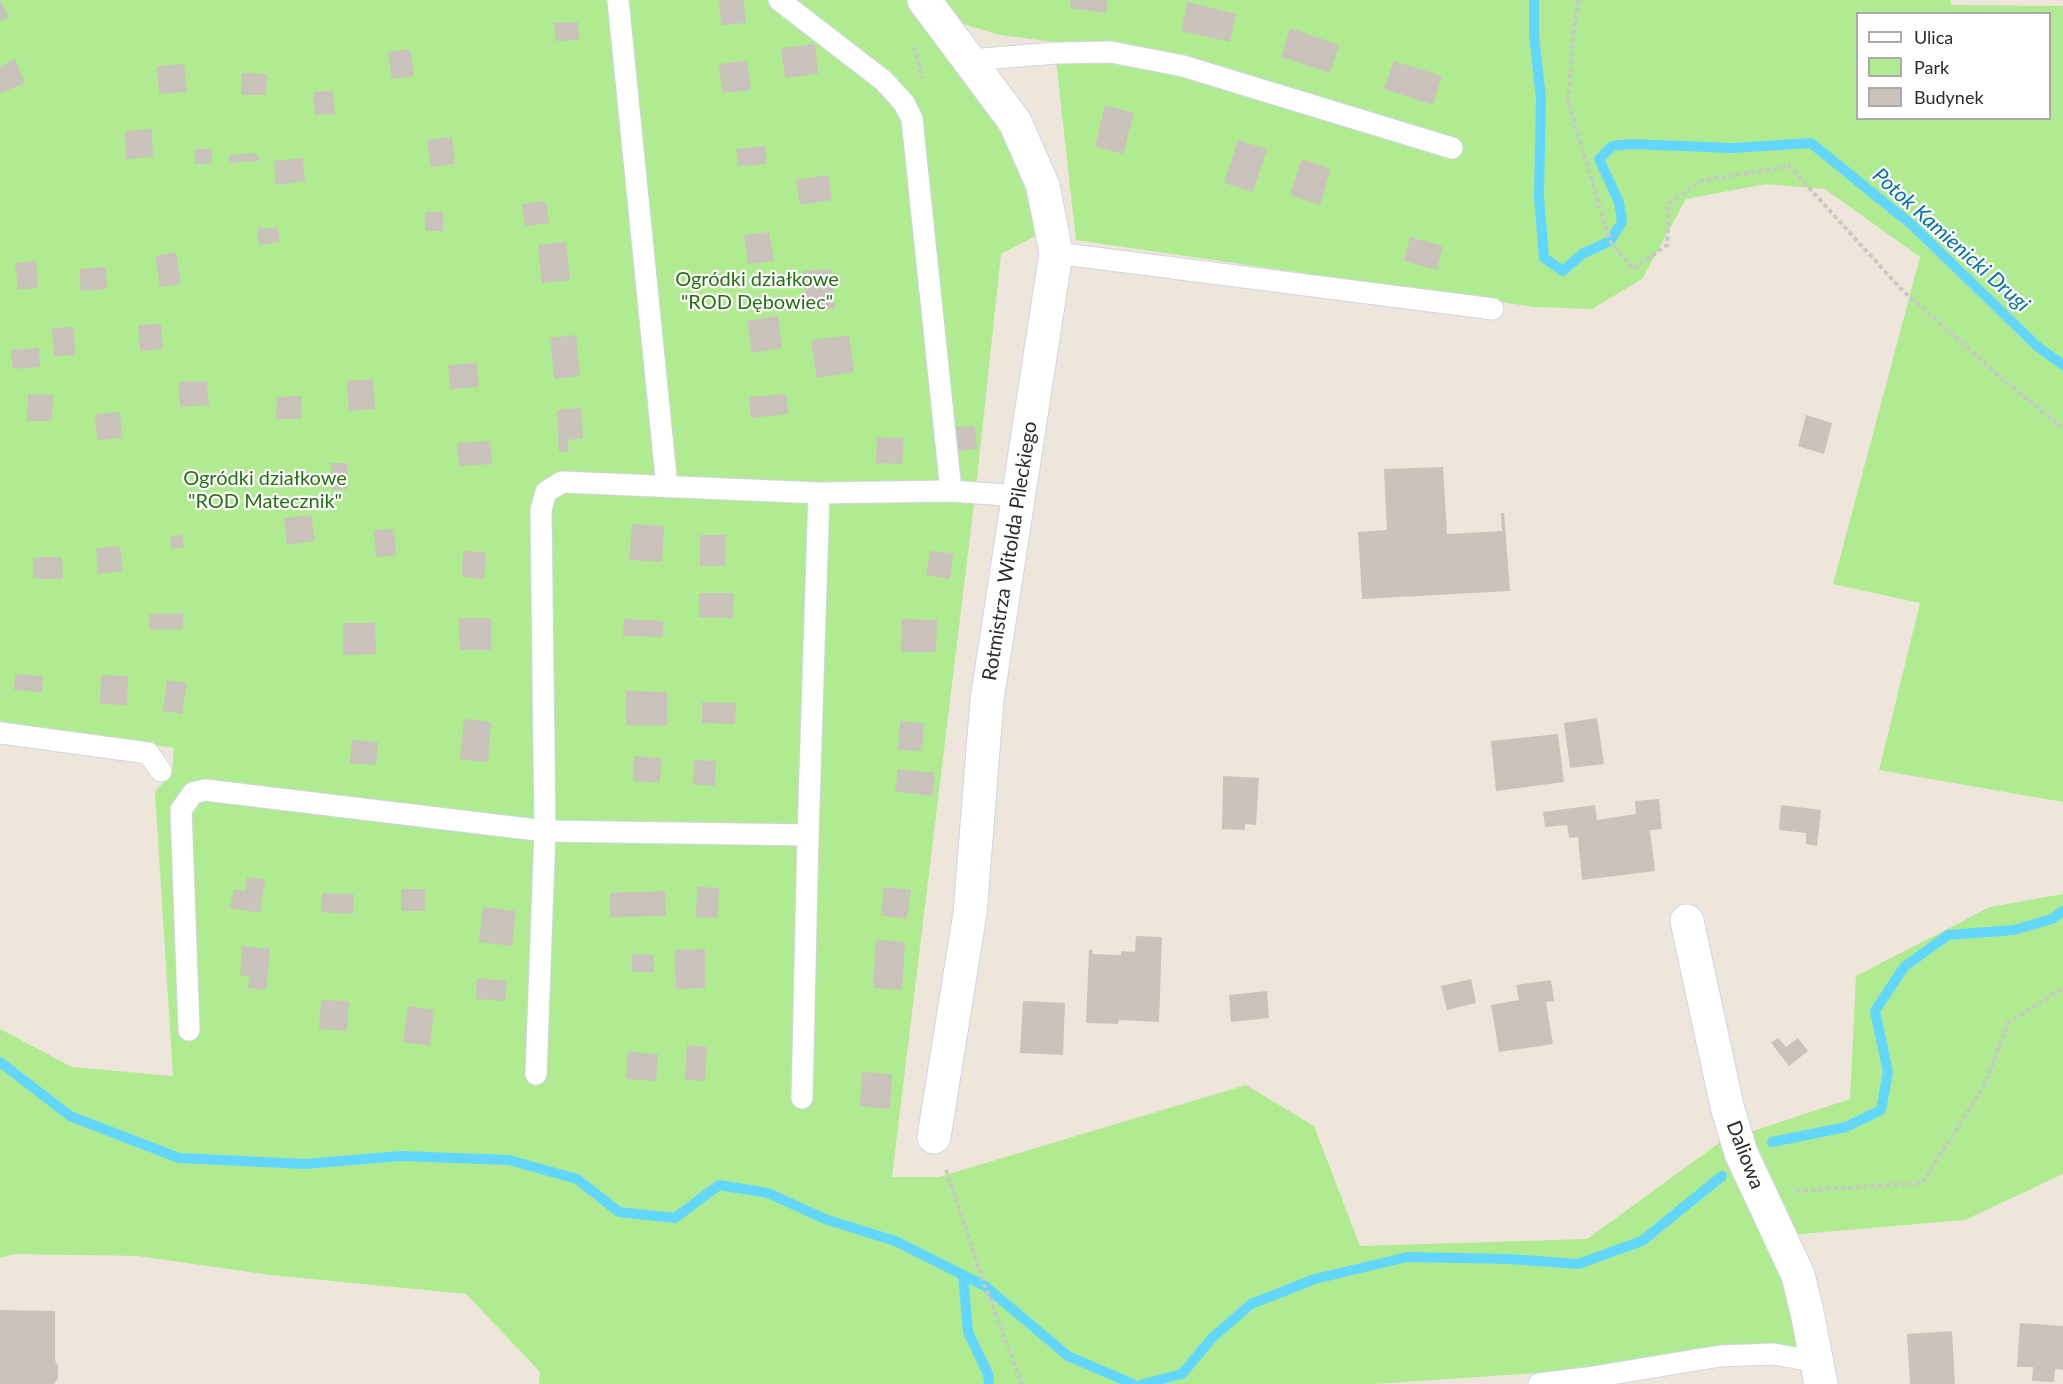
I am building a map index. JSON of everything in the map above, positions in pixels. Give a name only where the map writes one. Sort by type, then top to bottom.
[{"type":"street","name":"Rotmistrza Witolda Pileckiego","points":[[924,0],[1015,122],[1043,186],[1056,253],[987,700],[970,913],[934,1137]]},
{"type":"street","name":"Daliowa","points":[[1687,921],[1727,1106],[1741,1153],[1798,1275],[1819,1373]]},
{"type":"lane","points":[[618,0],[667,487]]},
{"type":"lane","points":[[779,0],[885,81],[904,103],[912,119],[951,491]]},
{"type":"lane","points":[[970,60],[1056,53],[1111,52],[1184,66],[1452,148]]},
{"type":"lane","points":[[1056,253],[1493,309]]},
{"type":"lane","points":[[536,1074],[545,831],[541,510],[546,492],[562,482],[819,493],[951,491],[1019,496]]},
{"type":"lane","points":[[802,1098],[819,493]]},
{"type":"lane","points":[[0,733],[148,753],[161,771]]},
{"type":"lane","points":[[189,1030],[181,810],[193,793],[205,790],[545,831],[808,835]]},
{"type":"lane","points":[[1539,1384],[1720,1356],[1774,1354],[1819,1373]]},
{"type":"path","points":[[1579,0],[1574,27],[1568,101],[1610,241],[1633,269],[1667,244],[1669,203],[1701,182],[1789,166],[1901,289],[2007,383],[2063,428]]},
{"type":"path","points":[[1759,1194],[1922,1183],[1984,1086],[2008,1023],[2063,988]]},
{"type":"path","points":[[934,1137],[985,1286],[1022,1384]]},
{"type":"green space","points":[[0,0],[911,0],[1011,137],[1037,235],[1001,254],[977,479],[892,1177],[939,1177],[1246,1085],[1314,1126],[1360,1246],[1587,1239],[1726,1138],[1773,1239],[1807,1349],[1580,1370],[1374,1384],[539,1384],[540,1372],[466,1294],[271,1275],[138,1256],[14,1254],[0,1258],[0,1029],[72,1067],[173,1076],[155,792],[172,772],[174,748],[0,721]]},
{"type":"green space","points":[[939,0],[1950,0],[1952,5],[2063,6],[2063,802],[1879,770],[1920,603],[1833,584],[1920,257],[1825,189],[1766,184],[1686,199],[1642,279],[1592,309],[1535,307],[1076,240],[1054,42],[1000,35],[957,22]]},
{"type":"green space","points":[[2063,894],[2063,1174],[1965,1220],[1789,1235],[1744,1134],[1850,1099],[1856,976],[1990,907]]},
{"type":"building","points":[[0,0],[9,17],[0,21]]},
{"type":"building","points":[[719,0],[744,0],[746,23],[721,25]]},
{"type":"building","points":[[1071,0],[1108,0],[1106,13],[1070,8]]},
{"type":"building","points":[[1188,2],[1236,14],[1230,42],[1181,31]]},
{"type":"building","points":[[578,22],[579,40],[556,41],[554,23]]},
{"type":"building","points":[[1290,28],[1339,45],[1330,73],[1281,57]]},
{"type":"building","points":[[815,44],[818,74],[785,78],[781,48]]},
{"type":"building","points":[[410,49],[414,76],[392,79],[388,52]]},
{"type":"building","points":[[15,59],[25,83],[0,93],[0,66]]},
{"type":"building","points":[[747,61],[751,90],[722,93],[719,64]]},
{"type":"building","points":[[1394,61],[1442,76],[1433,105],[1384,89]]},
{"type":"building","points":[[184,64],[187,92],[159,94],[157,66]]},
{"type":"building","points":[[242,73],[267,74],[266,95],[241,95]]},
{"type":"building","points":[[333,91],[335,114],[315,115],[313,92]]},
{"type":"building","points":[[1105,105],[1134,113],[1123,154],[1095,146]]},
{"type":"building","points":[[152,129],[153,157],[126,159],[125,131]]},
{"type":"building","points":[[452,137],[455,164],[431,167],[427,140]]},
{"type":"building","points":[[1238,140],[1267,149],[1253,192],[1224,183]]},
{"type":"building","points":[[765,146],[767,164],[738,166],[736,149]]},
{"type":"building","points":[[195,149],[212,149],[212,163],[195,164]]},
{"type":"building","points":[[258,153],[259,161],[229,163],[229,155]]},
{"type":"building","points":[[303,158],[305,181],[276,185],[274,161]]},
{"type":"building","points":[[1302,159],[1331,169],[1320,205],[1290,195]]},
{"type":"building","points":[[828,175],[832,200],[800,205],[796,180]]},
{"type":"building","points":[[546,201],[549,223],[525,226],[522,204]]},
{"type":"building","points":[[425,212],[443,212],[443,231],[425,231]]},
{"type":"building","points":[[278,227],[280,242],[259,245],[257,229]]},
{"type":"building","points":[[769,232],[774,261],[748,264],[744,235]]},
{"type":"building","points":[[1410,237],[1443,246],[1437,270],[1404,261]]},
{"type":"building","points":[[566,242],[570,280],[542,283],[538,245]]},
{"type":"building","points":[[176,252],[181,284],[160,287],[155,256]]},
{"type":"building","points":[[36,261],[38,288],[18,290],[15,263]]},
{"type":"building","points":[[106,267],[107,289],[81,291],[79,269]]},
{"type":"building","points":[[831,269],[835,308],[807,311],[803,271]]},
{"type":"building","points":[[778,316],[782,348],[752,353],[747,321]]},
{"type":"building","points":[[161,324],[163,349],[140,351],[138,325]]},
{"type":"building","points":[[74,327],[75,355],[54,356],[52,328]]},
{"type":"building","points":[[576,335],[580,376],[554,379],[550,338]]},
{"type":"building","points":[[849,335],[854,372],[817,378],[811,340]]},
{"type":"building","points":[[39,348],[40,367],[13,369],[11,350]]},
{"type":"building","points":[[477,363],[479,387],[450,389],[448,365]]},
{"type":"building","points":[[373,379],[375,409],[349,411],[347,381]]},
{"type":"building","points":[[207,381],[209,405],[180,407],[179,382]]},
{"type":"building","points":[[28,394],[53,395],[52,421],[27,421]]},
{"type":"building","points":[[786,394],[788,414],[751,418],[749,397]]},
{"type":"building","points":[[302,396],[301,419],[276,419],[277,397]]},
{"type":"building","points":[[581,408],[583,438],[568,440],[569,451],[559,452],[557,410]]},
{"type":"building","points":[[120,412],[122,438],[97,440],[95,414]]},
{"type":"building","points":[[1806,415],[1832,423],[1824,454],[1798,446]]},
{"type":"building","points":[[975,426],[977,449],[956,451],[955,427]]},
{"type":"building","points":[[877,437],[904,438],[902,464],[876,463]]},
{"type":"building","points":[[490,441],[492,464],[459,466],[457,443]]},
{"type":"building","points":[[331,463],[347,463],[348,489],[331,490]]},
{"type":"building","points":[[1443,467],[1447,534],[1502,531],[1501,513],[1504,513],[1510,591],[1362,599],[1358,532],[1387,530],[1384,469]]},
{"type":"building","points":[[311,515],[315,541],[287,545],[284,518]]},
{"type":"building","points":[[632,524],[664,526],[662,562],[629,560]]},
{"type":"building","points":[[394,529],[396,556],[376,557],[374,530]]},
{"type":"building","points":[[182,535],[184,547],[171,549],[170,536]]},
{"type":"building","points":[[700,535],[725,535],[725,566],[700,566]]},
{"type":"building","points":[[120,546],[123,571],[98,574],[96,548]]},
{"type":"building","points":[[463,551],[486,552],[484,579],[462,577]]},
{"type":"building","points":[[930,551],[953,553],[950,579],[926,575]]},
{"type":"building","points":[[33,557],[62,557],[63,579],[33,579]]},
{"type":"building","points":[[699,593],[734,593],[733,618],[699,617]]},
{"type":"building","points":[[183,613],[183,629],[150,630],[149,614]]},
{"type":"building","points":[[459,618],[491,618],[491,650],[460,650]]},
{"type":"building","points":[[624,619],[663,621],[663,637],[623,636]]},
{"type":"building","points":[[902,619],[937,620],[936,652],[901,652]]},
{"type":"building","points":[[343,623],[375,623],[376,654],[343,655]]},
{"type":"building","points":[[15,674],[43,676],[42,692],[14,690]]},
{"type":"building","points":[[101,675],[128,676],[127,705],[100,704]]},
{"type":"building","points":[[167,680],[187,683],[182,714],[163,711]]},
{"type":"building","points":[[626,691],[667,692],[667,726],[626,725]]},
{"type":"building","points":[[702,702],[736,703],[735,724],[702,723]]},
{"type":"building","points":[[1597,718],[1604,764],[1570,768],[1564,723]]},
{"type":"building","points":[[464,719],[491,722],[488,762],[460,759]]},
{"type":"building","points":[[900,721],[924,723],[922,751],[898,750]]},
{"type":"building","points":[[1558,734],[1564,782],[1496,791],[1491,741]]},
{"type":"building","points":[[352,740],[378,742],[376,765],[350,763]]},
{"type":"building","points":[[634,756],[661,758],[660,783],[633,781]]},
{"type":"building","points":[[694,760],[716,761],[715,786],[693,784]]},
{"type":"building","points":[[898,769],[935,773],[932,796],[895,791]]},
{"type":"building","points":[[1223,776],[1259,778],[1256,825],[1245,824],[1245,830],[1222,829]]},
{"type":"building","points":[[1659,799],[1662,829],[1650,830],[1655,871],[1582,880],[1578,837],[1569,838],[1567,825],[1545,827],[1543,812],[1595,805],[1597,820],[1636,814],[1635,801]]},
{"type":"building","points":[[1781,805],[1821,810],[1817,846],[1806,844],[1806,833],[1779,830]]},
{"type":"building","points":[[247,877],[265,880],[260,913],[230,908],[234,889],[245,891]]},
{"type":"building","points":[[697,887],[719,888],[718,918],[696,917]]},
{"type":"building","points":[[884,887],[911,890],[907,919],[881,915]]},
{"type":"building","points":[[401,889],[425,889],[425,911],[401,911]]},
{"type":"building","points":[[665,891],[666,916],[610,917],[610,893]]},
{"type":"building","points":[[322,893],[354,894],[353,914],[321,912]]},
{"type":"building","points":[[483,907],[516,911],[512,946],[479,942]]},
{"type":"building","points":[[1136,936],[1162,937],[1159,1022],[1119,1020],[1118,1024],[1086,1023],[1089,950],[1093,950],[1092,954],[1121,955],[1121,951],[1135,952]]},
{"type":"building","points":[[876,940],[905,942],[902,990],[873,988]]},
{"type":"building","points":[[242,946],[270,949],[266,990],[248,988],[249,976],[240,976]]},
{"type":"building","points":[[705,949],[705,988],[676,989],[675,950]]},
{"type":"building","points":[[632,954],[654,955],[654,972],[632,972]]},
{"type":"building","points":[[477,978],[507,981],[505,1001],[476,999]]},
{"type":"building","points":[[1471,979],[1476,1003],[1447,1010],[1441,986]]},
{"type":"building","points":[[1551,980],[1554,1001],[1546,1002],[1553,1044],[1499,1052],[1491,1005],[1519,1000],[1516,985]]},
{"type":"building","points":[[1267,991],[1269,1018],[1231,1022],[1229,995]]},
{"type":"building","points":[[321,1000],[349,1001],[347,1031],[319,1029]]},
{"type":"building","points":[[1023,1001],[1065,1003],[1063,1055],[1020,1053]]},
{"type":"building","points":[[408,1006],[434,1010],[430,1046],[403,1042]]},
{"type":"building","points":[[1778,1038],[1786,1047],[1798,1038],[1808,1051],[1789,1066],[1771,1043]]},
{"type":"building","points":[[687,1045],[707,1047],[705,1081],[685,1080]]},
{"type":"building","points":[[628,1052],[658,1054],[656,1081],[626,1079]]},
{"type":"building","points":[[862,1072],[892,1074],[890,1109],[860,1106]]},
{"type":"building","points":[[0,1310],[55,1311],[55,1360],[58,1366],[58,1378],[54,1384],[0,1384]]},
{"type":"building","points":[[2020,1323],[2063,1326],[2063,1370],[2055,1369],[2054,1382],[2032,1381],[2033,1367],[2017,1367]]},
{"type":"building","points":[[1952,1331],[1955,1384],[1910,1384],[1907,1334]]},
{"type":"waterway","name":"Potok Kamienicki Drugi","points":[[1534,0],[1534,35],[1541,98],[1539,197],[1544,258],[1563,271],[1582,254],[1610,241],[1622,222],[1619,202],[1599,159],[1612,146],[1631,144],[1733,148],[1811,143],[1912,225],[2038,347],[2063,365]]},
{"type":"waterway","points":[[1772,1142],[1846,1127],[1881,1110],[1888,1072],[1875,1011],[1904,967],[1948,935],[2014,930],[2052,919],[2063,911]]},
{"type":"waterway","points":[[0,1062],[70,1116],[179,1158],[305,1164],[401,1156],[509,1160],[577,1179],[619,1212],[675,1218],[719,1185],[768,1193],[825,1219],[895,1241],[985,1286],[1068,1356],[1133,1384]]},
{"type":"waterway","points":[[1143,1384],[1182,1374],[1212,1338],[1251,1304],[1315,1279],[1407,1257],[1509,1259],[1578,1264],[1642,1241],[1722,1176]]},
{"type":"waterway","points":[[963,1275],[968,1332],[988,1374],[989,1384]]},
{"type":"park label","name":"Ogródki działkowe \"ROD Dębowiec\"","points":[[757,292]]},
{"type":"park label","name":"Ogródki działkowe \"ROD Matecznik\"","points":[[265,490]]}]
